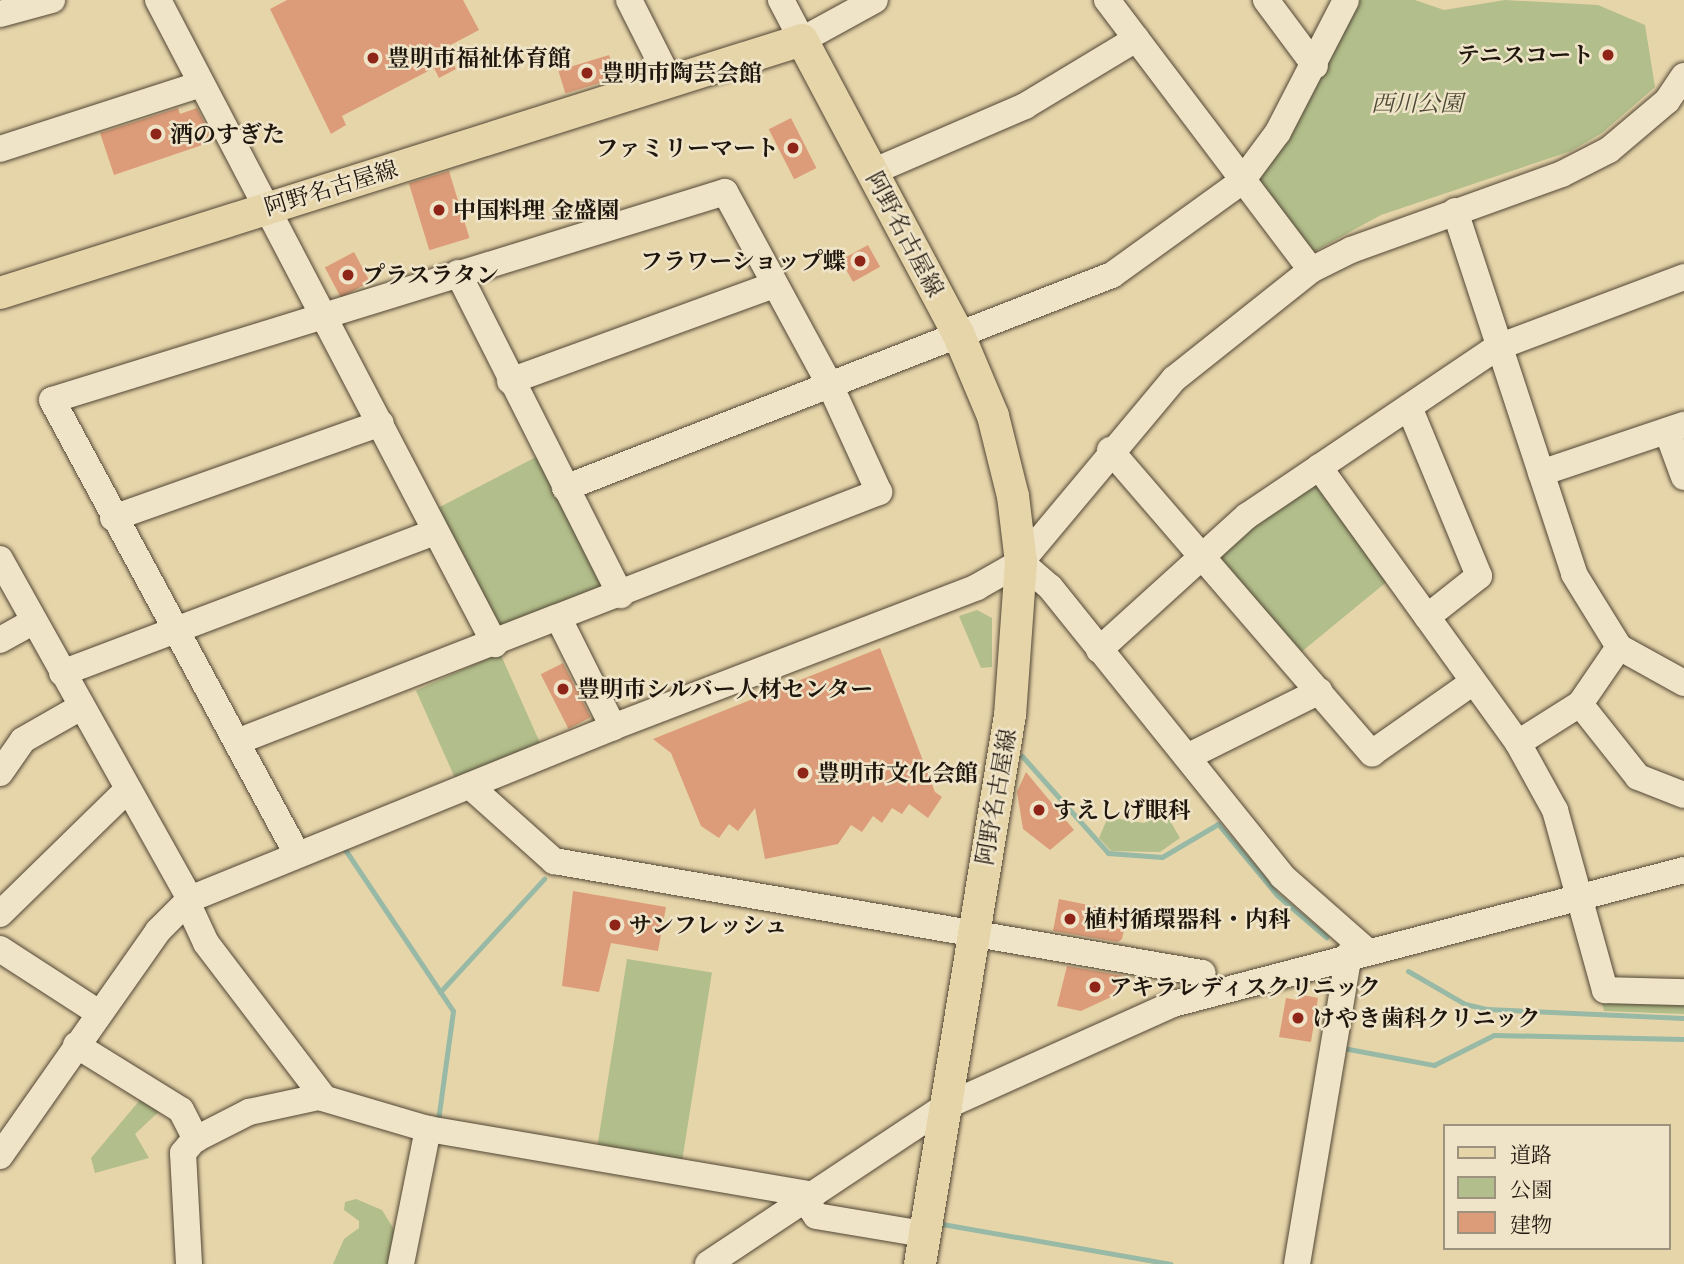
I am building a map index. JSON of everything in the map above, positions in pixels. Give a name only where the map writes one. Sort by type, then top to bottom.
[{"type":"main road","name":"阿野名古屋線","points":[[0,293],[802,40],[958,333],[1005,457],[1021,562],[1010,715],[922,1249]]},
{"type":"street","points":[[0,14],[52,0]]},
{"type":"street","points":[[158,0],[495,644]]},
{"type":"street","points":[[629,0],[670,81]]},
{"type":"street","points":[[781,0],[802,40],[875,0]]},
{"type":"street","points":[[1107,0],[1241,182],[1311,270]]},
{"type":"street","points":[[1266,0],[1315,66]]},
{"type":"street","points":[[565,488],[831,387],[958,333],[1112,275],[1241,182],[1315,66],[1346,0]]},
{"type":"street","points":[[872,172],[1025,106],[1136,39]]},
{"type":"street","points":[[0,1156],[158,931],[189,901],[297,853],[977,587],[1021,562],[1110,450],[1174,379],[1311,270],[1455,211],[1562,174],[1609,150],[1667,101],[1684,76]]},
{"type":"street","points":[[0,149],[201,84]]},
{"type":"street","points":[[239,741],[621,596],[879,492],[831,387],[725,192],[322,313],[52,400],[113,518],[239,741],[297,853]]},
{"type":"street","points":[[1455,211],[1574,574],[1619,647],[1684,683]]},
{"type":"street","points":[[458,273],[510,381],[621,596]]},
{"type":"street","points":[[1099,650],[1247,516],[1498,347],[1684,277]]},
{"type":"street","points":[[510,381],[774,285]]},
{"type":"street","points":[[1409,407],[1479,576],[1427,617]]},
{"type":"street","points":[[113,518],[381,423]]},
{"type":"street","points":[[1541,473],[1675,428],[1684,477]]},
{"type":"street","points":[[1110,450],[1206,554],[1372,753],[1474,682]]},
{"type":"street","points":[[1319,467],[1518,743],[1555,810],[1605,990],[1684,992]]},
{"type":"street","points":[[62,673],[177,632],[435,532]]},
{"type":"street","points":[[0,559],[189,901],[206,943],[324,1098]]},
{"type":"street","points":[[1021,562],[1050,587],[1282,876],[1358,952]]},
{"type":"street","points":[[559,619],[614,727]]},
{"type":"street","points":[[0,640],[34,621]]},
{"type":"street","points":[[1518,743],[1580,704],[1619,647]]},
{"type":"street","points":[[1187,757],[1320,691]]},
{"type":"street","points":[[1580,704],[1637,777],[1684,794]]},
{"type":"street","points":[[0,773],[23,740],[81,707]]},
{"type":"street","points":[[470,786],[554,861],[1202,973],[1206,994]]},
{"type":"street","points":[[1,910],[126,791]]},
{"type":"street","points":[[708,1264],[946,1106],[1094,1036],[1206,994],[1358,952],[1684,870]]},
{"type":"street","points":[[0,948],[99,1013]]},
{"type":"street","points":[[1297,1264],[1358,952]]},
{"type":"street","points":[[76,1045],[181,1110],[196,1139]]},
{"type":"street","points":[[189,1264],[183,1153],[196,1139],[249,1112],[324,1098],[428,1129],[809,1198]]},
{"type":"street","points":[[401,1264],[428,1129]]},
{"type":"street","points":[[809,1198],[816,1216],[922,1249]]},
{"type":"green space","name":"西川公園","points":[[1354,0],[1415,0],[1444,10],[1505,0],[1598,5],[1645,25],[1655,87],[1602,133],[1571,151],[1381,215],[1315,251],[1305,247],[1257,179]]},
{"type":"green space","points":[[540,455],[608,582],[601,590],[503,629],[494,625],[434,510]]},
{"type":"green space","points":[[1310,482],[1321,483],[1389,580],[1300,653],[1222,560],[1222,548]]},
{"type":"green space","points":[[977,610],[992,618],[992,667],[981,668],[959,616]]},
{"type":"green space","points":[[500,653],[542,747],[458,785],[416,690]]},
{"type":"green space","points":[[1166,814],[1180,838],[1160,852],[1111,851],[1099,838],[1108,817],[1144,823]]},
{"type":"green space","points":[[627,959],[712,972],[681,1167],[596,1154]]},
{"type":"green space","points":[[1600,996],[1684,997],[1684,1014],[1604,1011]]},
{"type":"green space","points":[[145,1094],[166,1105],[135,1134],[149,1158],[95,1173],[91,1158]]},
{"type":"green space","points":[[356,1199],[382,1210],[395,1231],[392,1264],[333,1264],[344,1239],[359,1228],[359,1221],[344,1210],[345,1202]]},
{"type":"building","name":"豊明市福祉体育館","points":[[287,0],[463,0],[479,30],[445,48],[456,69],[439,78],[434,68],[342,116],[346,125],[331,134],[270,9]]},
{"type":"building","name":"豊明市陶芸会館","points":[[609,55],[616,78],[565,93],[558,70]]},
{"type":"building","name":"酒のすぎた","points":[[178,108],[180,114],[197,108],[214,141],[114,175],[100,133]]},
{"type":"building","name":"ファミリーマート","points":[[791,118],[816,168],[794,179],[769,129]]},
{"type":"building","name":"中国料理 金盛園","points":[[449,171],[469,238],[429,250],[409,183]]},
{"type":"building","name":"フラワーショップ蝶","points":[[868,245],[880,267],[853,282],[841,260]]},
{"type":"building","name":"プラスラタン","points":[[354,252],[370,282],[341,298],[325,267]]},
{"type":"building","name":"豊明市文化会館","points":[[880,648],[935,792],[942,797],[928,818],[909,804],[902,814],[892,808],[882,823],[873,816],[862,832],[851,825],[838,844],[765,859],[755,808],[738,831],[729,824],[719,838],[701,826],[671,753],[653,739]]},
{"type":"building","name":"豊明市シルバー人材センター","points":[[563,663],[591,717],[568,729],[541,674]]},
{"type":"building","name":"すえしげ眼科","points":[[1026,772],[1074,830],[1050,850],[1023,829],[1017,792]]},
{"type":"building","name":"サンフレッシュ","points":[[573,891],[666,907],[658,951],[611,943],[599,992],[562,986]]},
{"type":"building","points":[[1059,899],[1128,913],[1122,939],[1118,942],[1053,931]]},
{"type":"building","name":"アキラレディスクリニック","points":[[1067,966],[1125,976],[1122,992],[1081,1011],[1057,1006]]},
{"type":"building","name":"けやき歯科クリニック","points":[[1298,994],[1318,998],[1311,1042],[1279,1037],[1286,998],[1297,1000]]},
{"type":"waterway","points":[[1022,756],[1108,853],[1162,857],[1218,824],[1277,895],[1326,937]]},
{"type":"waterway","points":[[344,848],[453,1011],[438,1121]]},
{"type":"waterway","points":[[440,992],[544,879]]},
{"type":"waterway","points":[[1408,971],[1465,1004],[1487,1009],[1684,1018]]},
{"type":"waterway","points":[[1343,1048],[1434,1065],[1494,1035],[1684,1039]]},
{"type":"waterway","points":[[942,1224],[1171,1264]]},
{"type":"place","name":"テニスコート","points":[[1608,55]]},
{"type":"place","name":"豊明市福祉体育館","points":[[373,58]]},
{"type":"place","name":"豊明市陶芸会館","points":[[587,73]]},
{"type":"place","name":"酒のすぎた","points":[[156,134]]},
{"type":"place","name":"ファミリーマート","points":[[793,148]]},
{"type":"place","name":"中国料理 金盛園","points":[[439,210]]},
{"type":"place","name":"フラワーショップ蝶","points":[[860,261]]},
{"type":"place","name":"プラスラタン","points":[[348,275]]},
{"type":"place","name":"豊明市シルバー人材センター","points":[[563,689]]},
{"type":"place","name":"豊明市文化会館","points":[[803,773]]},
{"type":"place","name":"すえしげ眼科","points":[[1039,810]]},
{"type":"place","name":"植村循環器科・内科","points":[[1070,919]]},
{"type":"place","name":"サンフレッシュ","points":[[615,925]]},
{"type":"place","name":"アキラレディスクリニック","points":[[1095,987]]},
{"type":"place","name":"けやき歯科クリニック","points":[[1298,1018]]}]
